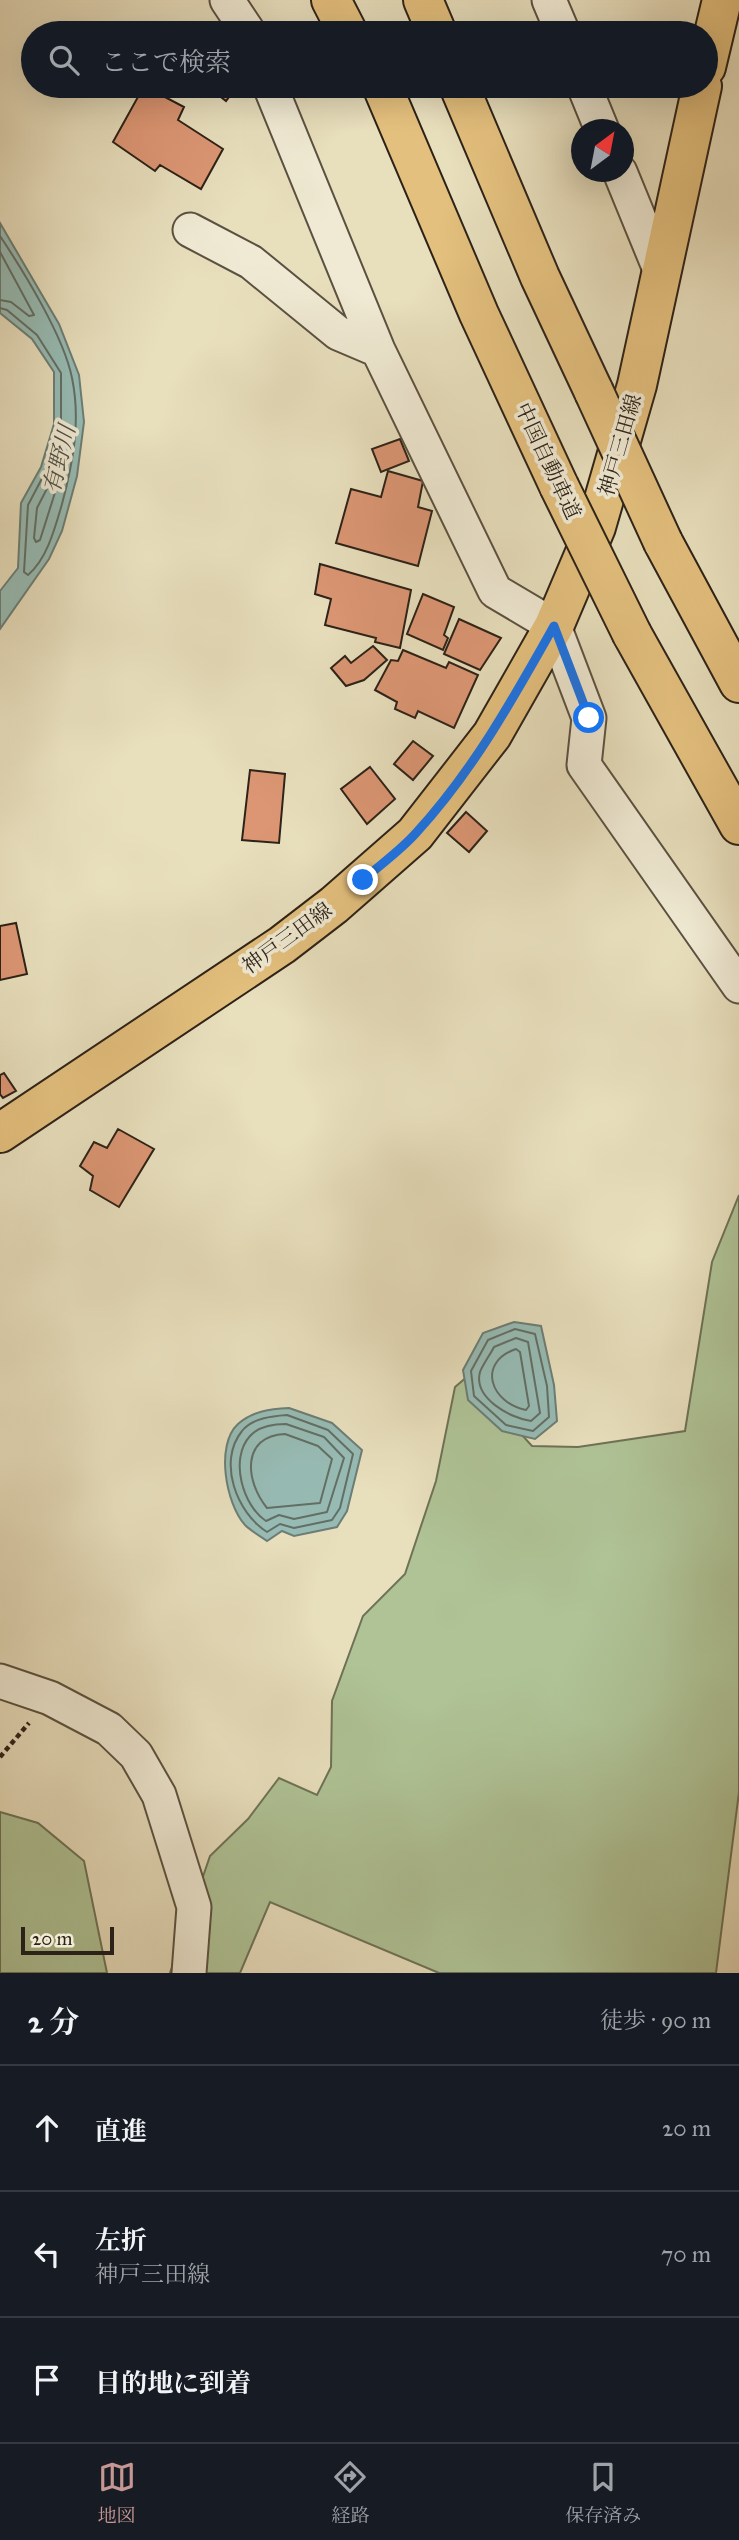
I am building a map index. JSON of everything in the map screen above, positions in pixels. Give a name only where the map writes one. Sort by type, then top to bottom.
[{"type":"main road","points":[[331,0],[342,21]]},
{"type":"main road","points":[[347,0],[355,21]]},
{"type":"main road","points":[[423,0],[432,21]]},
{"type":"main road","points":[[436,0],[443,21]]},
{"type":"main road","points":[[717,21],[722,0]]},
{"type":"main road","points":[[381,98],[413,160]]},
{"type":"main road","name":"中国自動車道","points":[[387,98],[559,486],[632,634],[739,825]]},
{"type":"main road","points":[[466,98],[480,136],[663,542],[739,683]]},
{"type":"main road","name":"神戸三田線","points":[[0,1133],[282,945],[415,834],[492,735],[554,626],[596,527],[643,361],[699,98]]},
{"type":"main road","points":[[663,542],[739,644]]},
{"type":"street","points":[[227,0],[241,21]]},
{"type":"street","points":[[549,0],[558,21]]},
{"type":"street","points":[[275,98],[378,350],[495,591],[554,626],[589,718],[584,765],[739,986]]},
{"type":"street","points":[[589,98],[598,119]]},
{"type":"street","points":[[624,182],[661,272]]},
{"type":"street","points":[[190,230],[251,262],[338,333],[378,350]]},
{"type":"street","points":[[0,1681],[50,1698],[108,1729],[136,1755],[159,1795],[194,1907],[189,1973]]},
{"type":"path","points":[[0,1757],[50,1698]]},
{"type":"green space","points":[[739,1195],[739,1792],[716,1973],[439,1973],[270,1902],[240,1973],[170,1973],[210,1856],[248,1819],[279,1778],[317,1795],[331,1767],[332,1701],[363,1616],[405,1574],[436,1481],[455,1387],[468,1376],[532,1446],[578,1447],[685,1431],[712,1262]]},
{"type":"green space","points":[[0,1812],[38,1823],[84,1861],[107,1973],[0,1973]]},
{"type":"water","name":"有野川","points":[[0,223],[59,324],[79,375],[84,422],[77,476],[62,531],[49,559],[0,629],[0,591],[18,568],[21,503],[41,467],[54,424],[54,372],[32,339],[0,313]]},
{"type":"water","points":[[514,1322],[541,1326],[554,1385],[557,1421],[535,1439],[502,1431],[468,1400],[463,1370],[483,1333]]},
{"type":"water","points":[[289,1408],[332,1423],[362,1450],[347,1511],[337,1527],[294,1536],[282,1531],[267,1541],[245,1525],[238,1515],[228,1489],[225,1460],[227,1446],[238,1424],[250,1416]]},
{"type":"building","points":[[137,98],[167,98],[184,107],[178,120],[223,149],[201,189],[160,165],[155,171],[113,142]]},
{"type":"building","points":[[400,439],[409,461],[381,472],[372,449]]},
{"type":"building","points":[[388,471],[423,481],[418,507],[432,511],[418,566],[336,543],[351,489],[381,497]]},
{"type":"building","points":[[320,564],[411,590],[400,648],[375,642],[376,638],[325,625],[331,599],[315,594]]},
{"type":"building","points":[[423,594],[454,607],[444,635],[448,638],[443,650],[407,634]]},
{"type":"building","points":[[459,619],[501,638],[480,670],[444,654]]},
{"type":"building","points":[[373,646],[387,660],[364,680],[346,686],[331,668],[345,656],[351,663]]},
{"type":"building","points":[[403,650],[446,668],[449,662],[478,675],[454,728],[418,711],[415,718],[395,709],[397,702],[375,690],[391,660],[398,661]]},
{"type":"building","points":[[413,741],[433,756],[413,780],[394,764]]},
{"type":"building","points":[[370,767],[395,799],[367,824],[341,789]]},
{"type":"building","points":[[250,770],[285,774],[279,843],[242,840]]},
{"type":"building","points":[[466,812],[487,831],[469,852],[447,833]]},
{"type":"building","points":[[16,923],[27,974],[0,980],[0,926]]},
{"type":"building","points":[[4,1073],[16,1091],[3,1098],[0,1094],[0,1075]]},
{"type":"building","points":[[118,1129],[154,1149],[119,1207],[90,1190],[93,1176],[80,1166],[94,1142],[107,1148]]},
{"type":"route","points":[[363,880],[415,834],[460,779],[492,735],[554,626],[589,718]]}]
